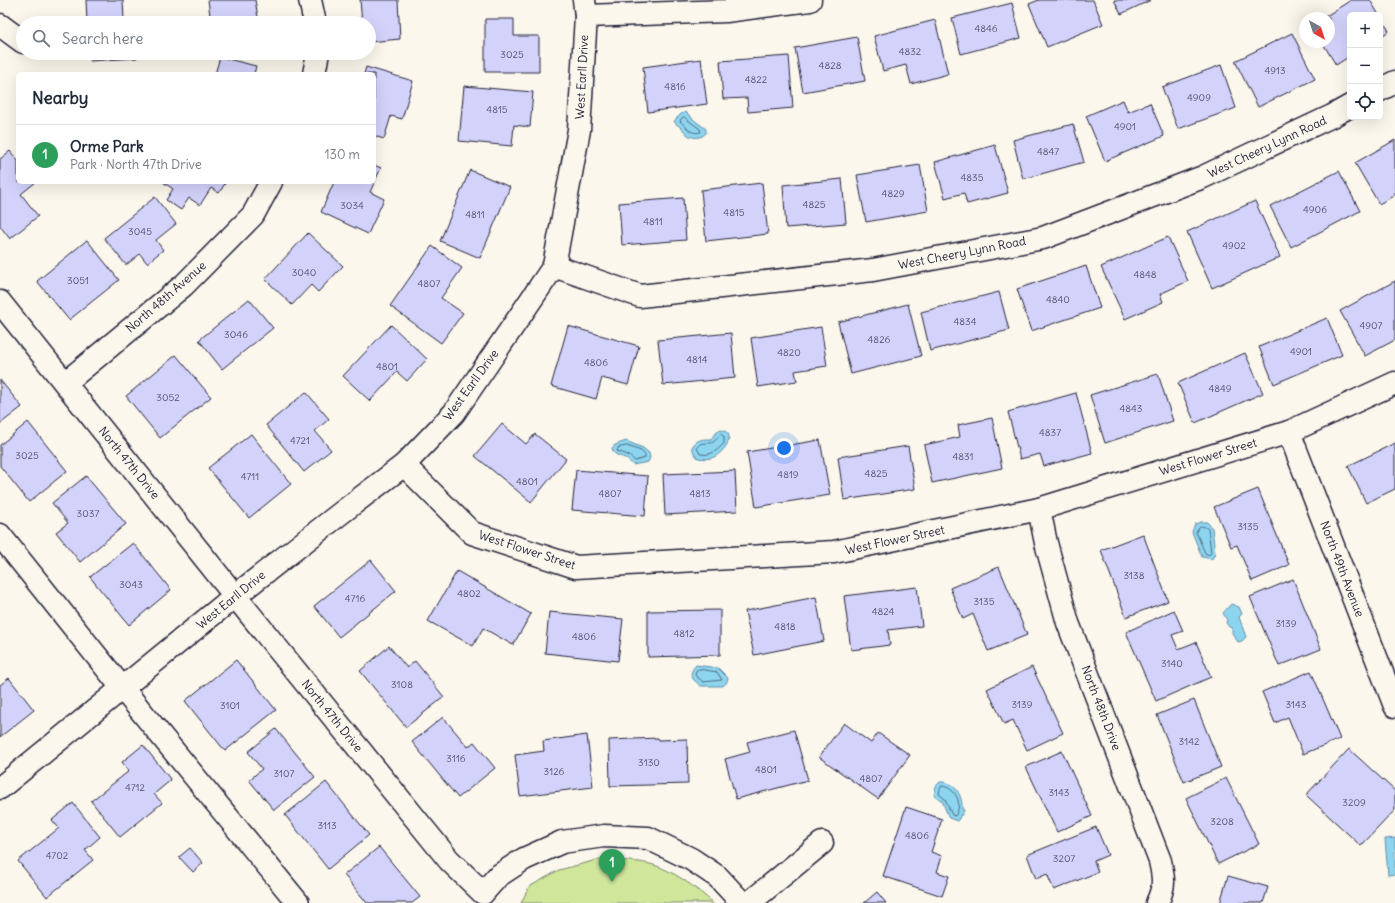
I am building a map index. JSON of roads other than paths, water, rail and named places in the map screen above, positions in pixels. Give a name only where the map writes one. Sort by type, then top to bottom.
[{"type":"street","points":[[310,0],[313,16]]},
{"type":"street","name":"West Earll Drive","points":[[0,788],[235,596],[404,465],[454,413],[554,266],[579,130],[585,8],[726,10],[810,0]]},
{"type":"street","points":[[0,25],[16,37]]},
{"type":"street","points":[[314,72],[317,60]]},
{"type":"street","points":[[1383,88],[1395,82]]},
{"type":"street","name":"West Cheery Lynn Road","points":[[554,266],[640,296],[873,270],[1043,238],[1203,178],[1347,108]]},
{"type":"street","name":"North 48th Avenue","points":[[65,383],[184,285],[253,215],[270,184]]},
{"type":"street","name":"North 47th Drive","points":[[0,302],[235,596],[449,860],[484,893],[498,876],[524,859],[562,842],[604,836],[648,838],[691,859],[718,877],[742,903]]},
{"type":"street","name":"West Flower Street","points":[[404,465],[472,533],[576,567],[834,552],[1040,509],[1289,432],[1395,382]]},
{"type":"street","name":"North 49th Avenue","points":[[1289,432],[1395,706]]},
{"type":"street","name":"North 48th Drive","points":[[1040,509],[1046,543],[1068,623],[1160,861],[1164,879],[1157,903]]},
{"type":"street","points":[[0,535],[123,689],[298,903]]},
{"type":"street","points":[[749,903],[822,843]]},
{"type":"water","points":[[686,112],[706,129],[706,133],[704,135],[692,137],[674,121],[681,114]]},
{"type":"water","points":[[722,430],[727,432],[729,435],[725,448],[718,455],[712,458],[698,458],[692,447],[694,444],[700,440],[711,439],[718,431]]},
{"type":"water","points":[[626,441],[643,448],[649,453],[650,458],[648,462],[633,465],[625,458],[615,454],[612,448],[615,445]]},
{"type":"water","points":[[1207,522],[1212,528],[1215,553],[1212,559],[1202,557],[1192,532],[1195,524]]},
{"type":"water","points":[[1231,604],[1239,607],[1242,614],[1239,617],[1246,637],[1242,641],[1238,642],[1232,633],[1232,628],[1226,623],[1227,620],[1223,613]]},
{"type":"water","points":[[696,665],[718,668],[728,678],[726,683],[722,686],[701,686],[693,679],[691,674]]},
{"type":"water","points":[[940,782],[950,784],[959,794],[962,809],[964,810],[957,821],[949,818],[942,801],[934,795],[936,786]]},
{"type":"water","points":[[1395,838],[1395,874],[1388,875],[1385,839]]},
{"type":"place","name":"Orme Park","points":[[612,882]]}]
